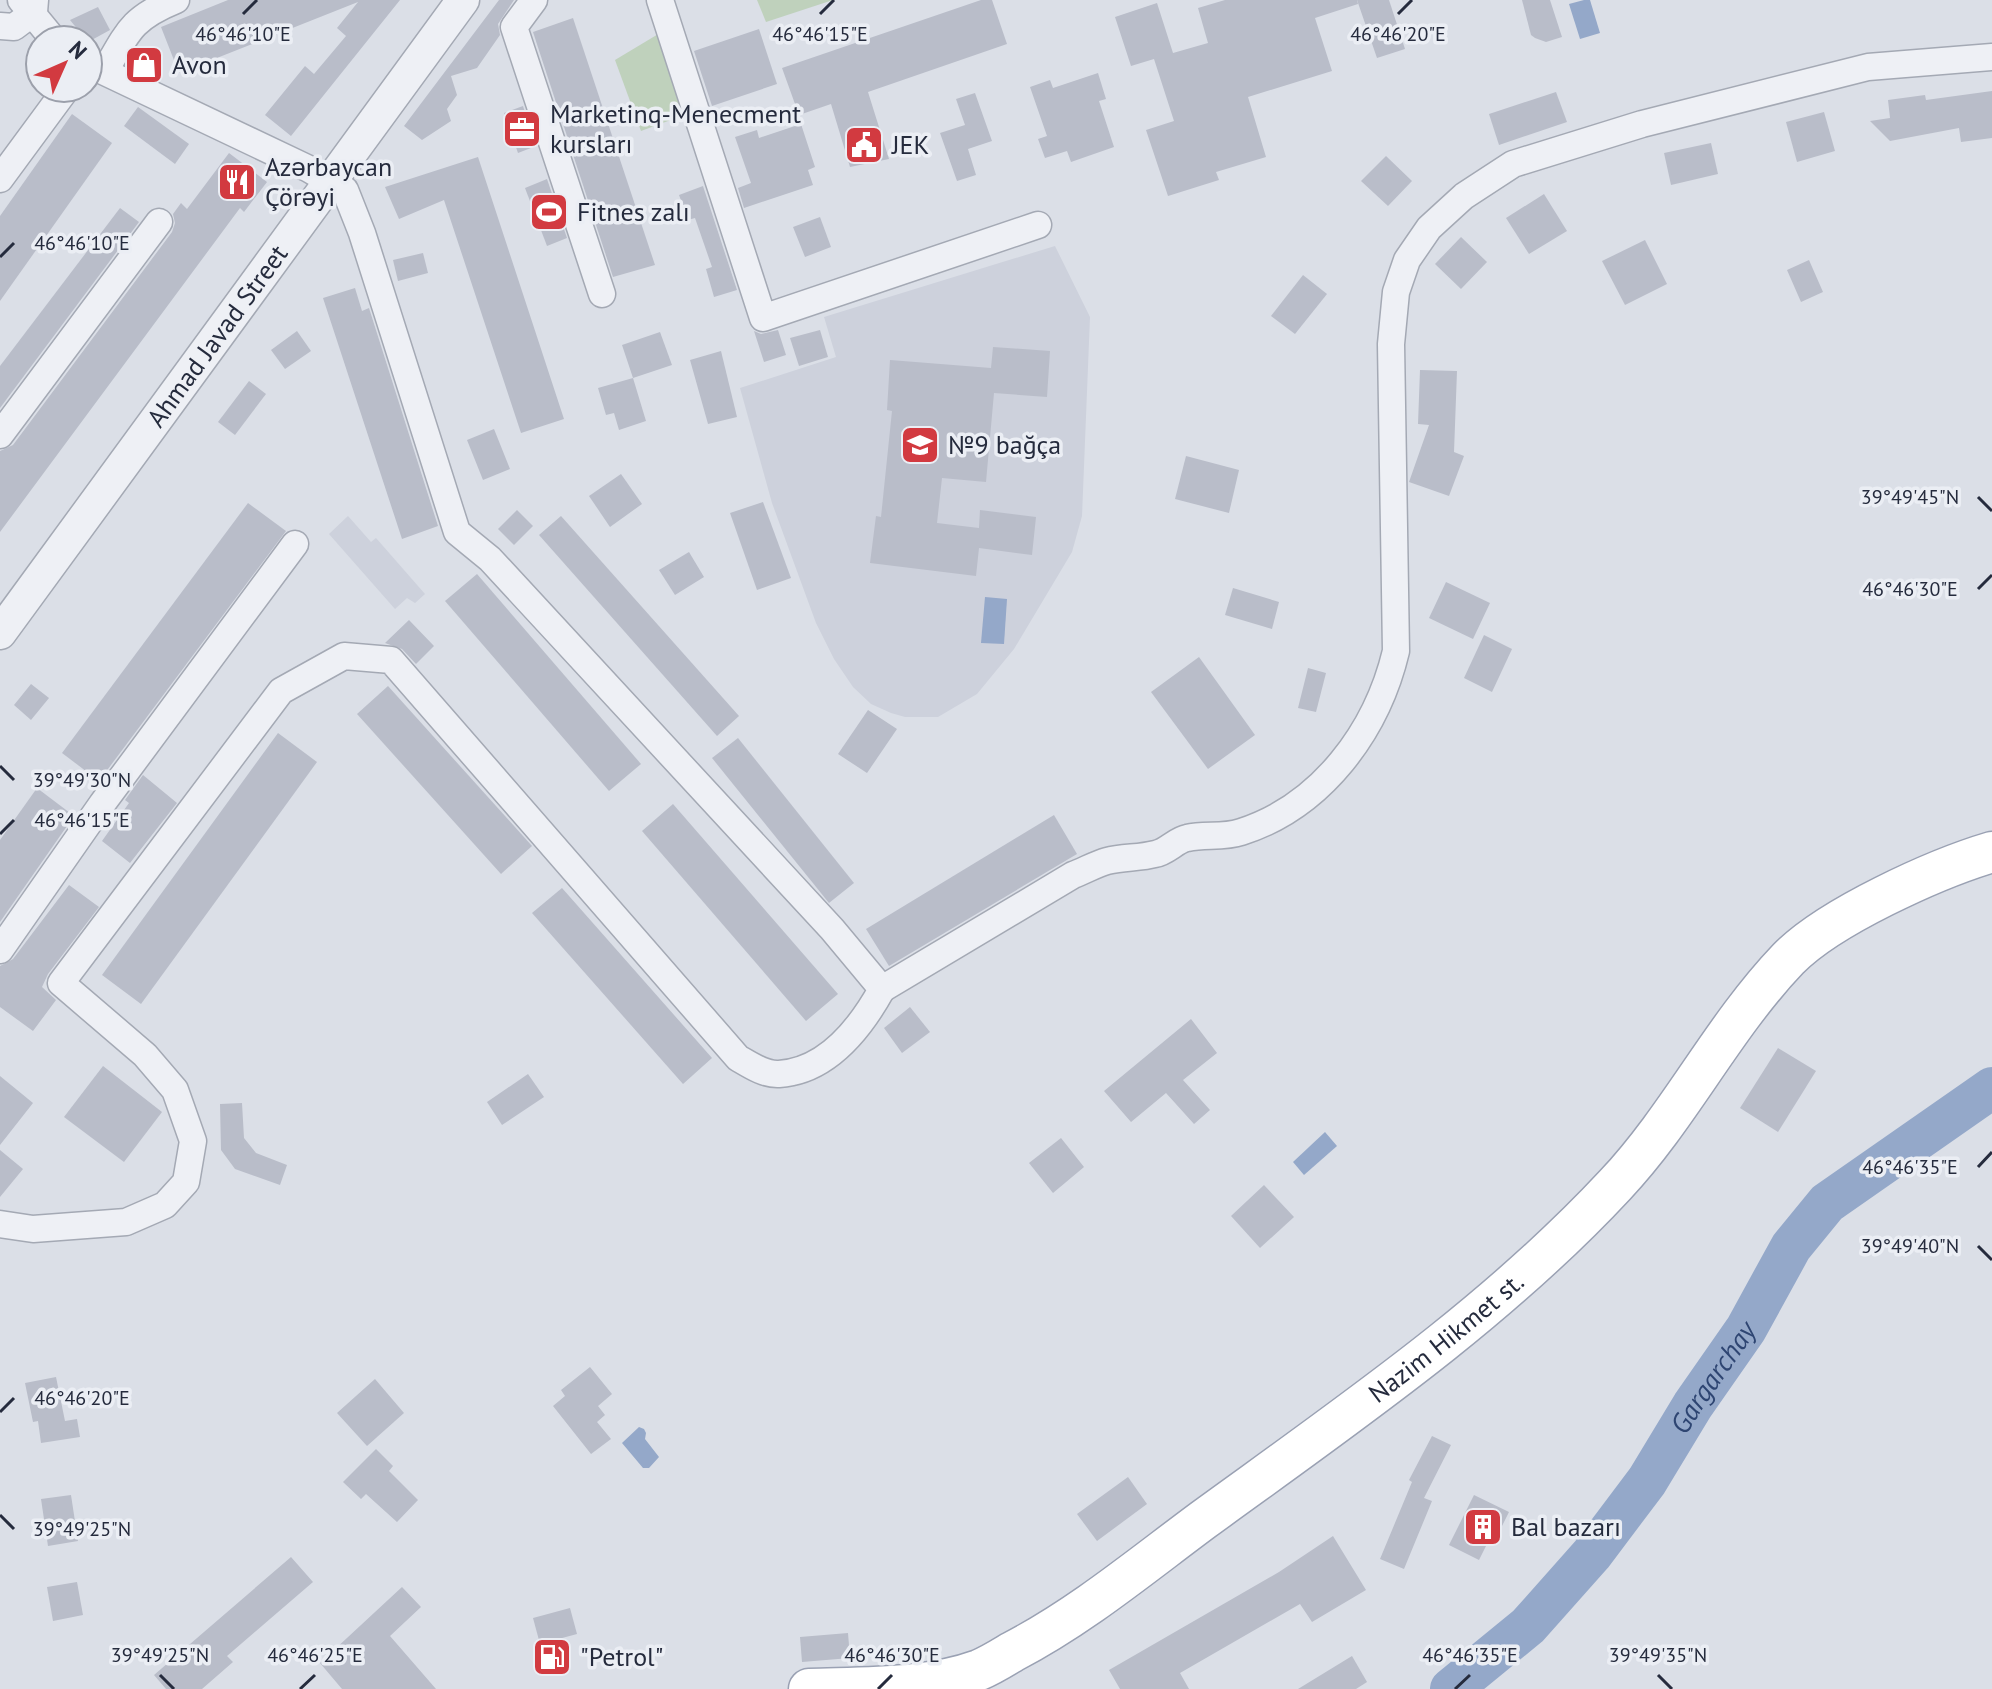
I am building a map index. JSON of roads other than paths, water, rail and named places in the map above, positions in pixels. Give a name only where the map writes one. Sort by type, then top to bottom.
[{"type":"main road","name":"Nazim Hikmet st.","points":[[809,1689],[920,1684],[978,1670],[1054,1630],[1420,1361],[1516,1283],[1652,1144],[1755,998],[1790,957],[1818,935],[1875,902],[1946,868],[1992,852]]},
{"type":"street","points":[[104,59],[131,26],[150,10],[176,0]]},
{"type":"street","name":"Ahmad Javad Street","points":[[0,633],[463,0]]},
{"type":"street","points":[[534,0],[514,27],[602,294]]},
{"type":"street","points":[[660,0],[763,318],[1038,225]]},
{"type":"street","points":[[0,26],[14,27],[30,4],[43,24]]},
{"type":"street","points":[[0,1224],[33,1229],[126,1222],[165,1205],[186,1182],[193,1141],[175,1090],[145,1055],[61,983],[281,691],[344,656],[391,660],[738,1058],[777,1075],[808,1067],[856,1031],[882,989],[1084,870],[1106,861],[1158,854],[1185,838],[1238,833],[1266,823],[1295,805],[1347,757],[1368,727],[1379,704],[1396,651],[1391,359],[1396,292],[1407,260],[1429,228],[1464,196],[1513,164],[1642,124],[1868,67],[1992,57]]},
{"type":"street","points":[[104,72],[345,190],[362,233],[457,532],[490,559],[832,929],[882,989]]},
{"type":"street","points":[[0,179],[55,104]]},
{"type":"street","points":[[0,435],[159,222]]},
{"type":"street","points":[[0,950],[102,804],[295,544]]},
{"type":"water","points":[[1590,0],[1600,33],[1580,39],[1569,4]]},
{"type":"water","points":[[985,597],[1007,599],[1004,644],[981,643]]},
{"type":"water","points":[[1325,1132],[1337,1146],[1304,1175],[1293,1162]]},
{"type":"water","points":[[639,1427],[644,1429],[645,1439],[659,1457],[649,1468],[643,1468],[622,1443]]},
{"type":"waterway","name":"Gargarchay","points":[[1451,1689],[1528,1626],[1592,1554],[1647,1481],[1693,1405],[1746,1329],[1791,1247],[1827,1203],[1992,1088]]},
{"type":"place","name":"Avon","points":[[144,65]]},
{"type":"place","name":"Marketinq-Menecment kursları","points":[[522,129]]},
{"type":"place","name":"JEK","points":[[864,145]]},
{"type":"place","name":"Azərbaycan Çörəyi","points":[[237,182]]},
{"type":"place","name":"Fitnes zalı","points":[[549,212]]},
{"type":"place","name":"№9 bağça","points":[[920,445]]},
{"type":"place","name":"Bal bazarı","points":[[1483,1527]]},
{"type":"place","name":"\"Petrol\"","points":[[552,1657]]}]
